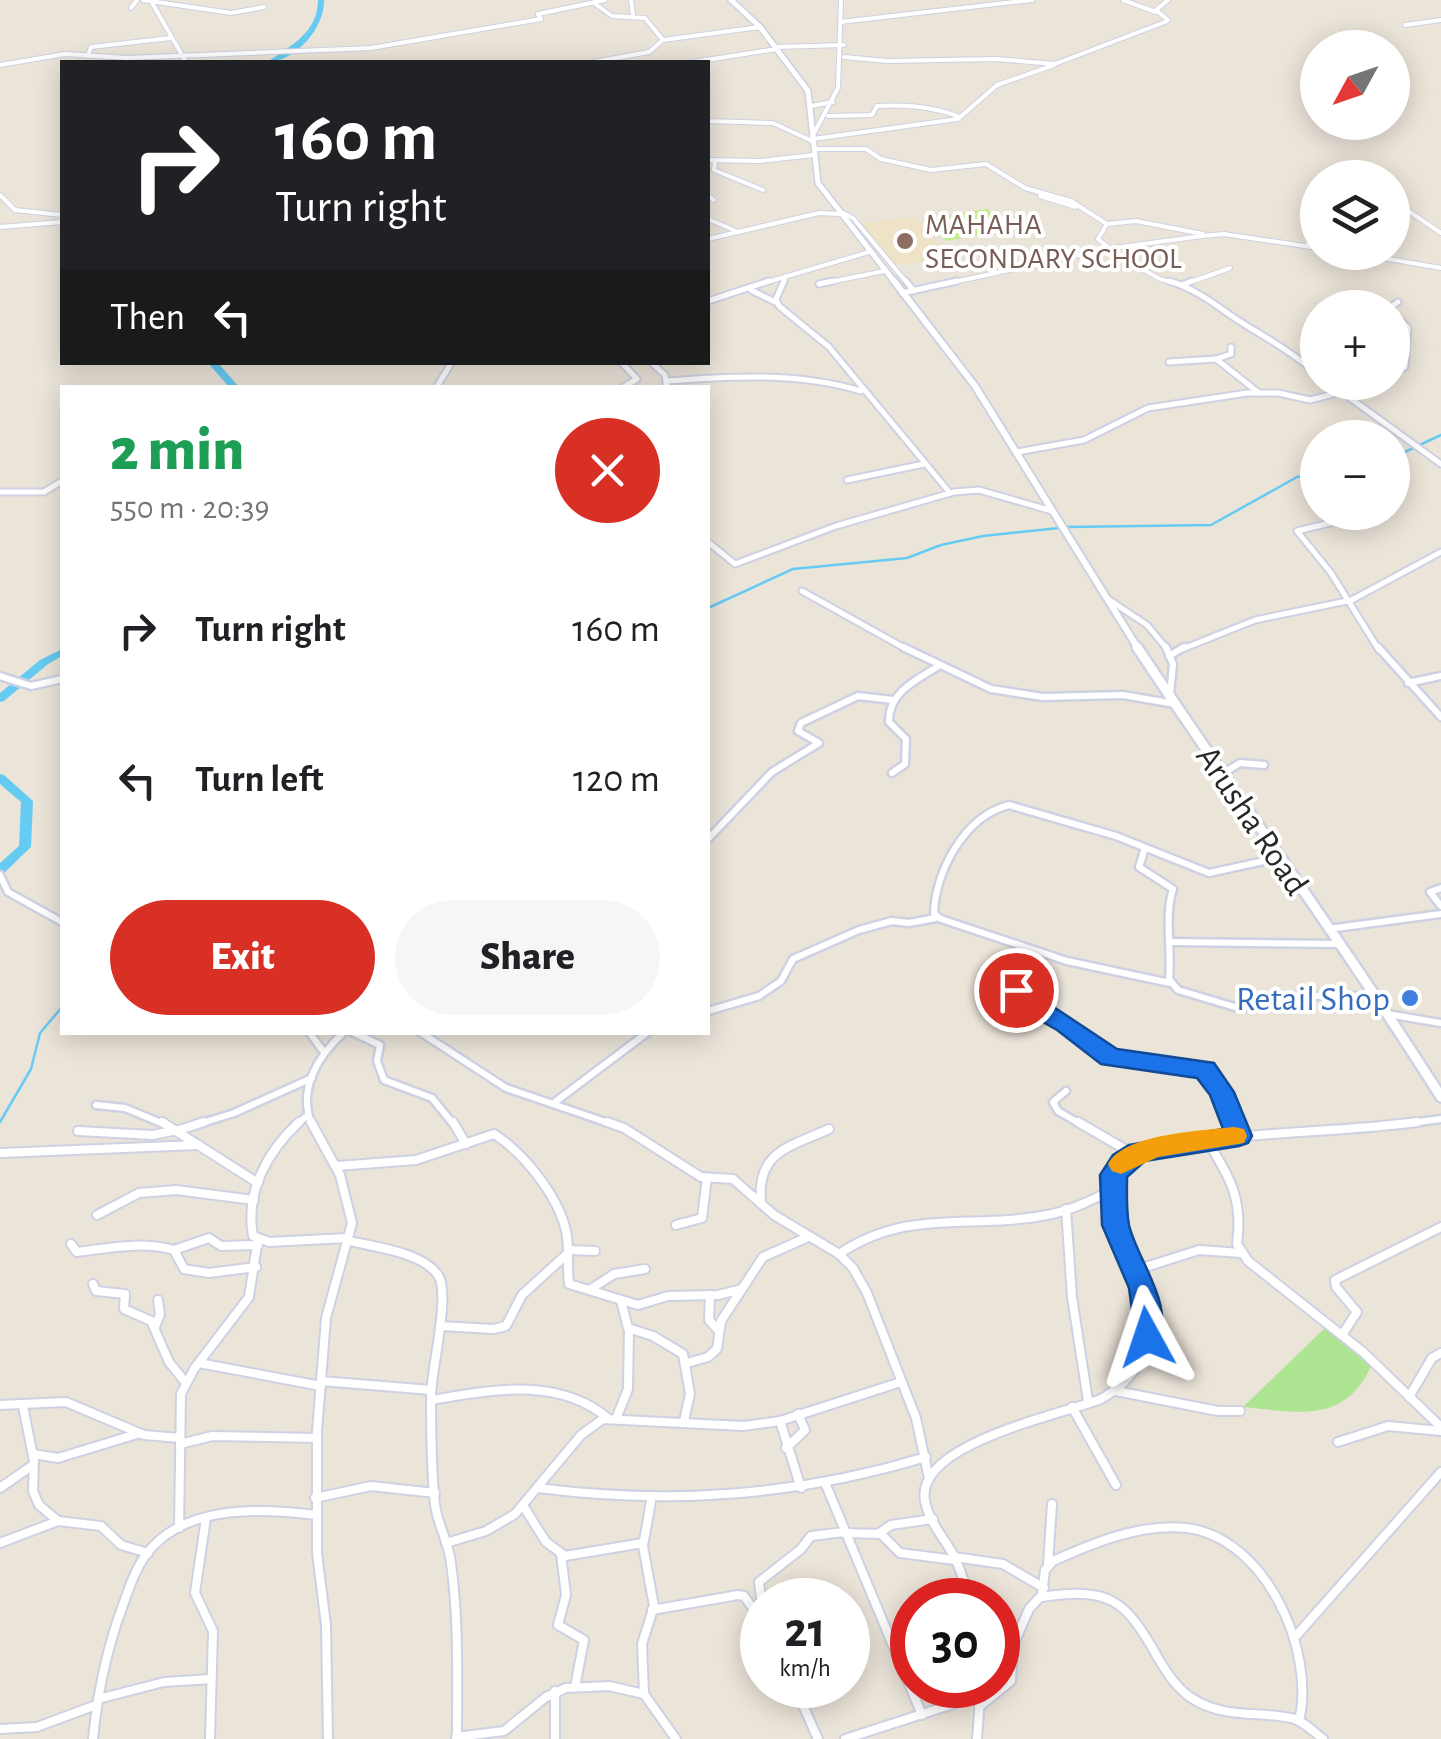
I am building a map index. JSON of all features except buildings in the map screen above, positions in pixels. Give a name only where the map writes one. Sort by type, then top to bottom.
[{"type":"main road","points":[[731,0],[760,27],[803,83],[811,106]]},
{"type":"main road","name":"Arusha Road","points":[[811,106],[817,182],[975,386],[1222,774],[1377,996],[1441,1097]]},
{"type":"street","points":[[131,8],[143,0],[231,12],[264,7]]},
{"type":"street","points":[[143,0],[164,18],[177,55],[183,60]]},
{"type":"street","points":[[558,0],[565,6]]},
{"type":"street","points":[[0,65],[60,54],[177,55],[370,48],[541,19],[539,13],[605,0]]},
{"type":"street","points":[[631,0],[630,12],[634,16]]},
{"type":"street","points":[[813,144],[843,76],[841,0]]},
{"type":"street","points":[[840,22],[913,17],[922,15],[919,10],[943,6],[1032,0]]},
{"type":"street","points":[[961,117],[962,110],[991,94],[997,85],[1118,43],[1167,21],[1157,12],[1123,0]]},
{"type":"street","points":[[1157,12],[1168,0]]},
{"type":"street","points":[[593,2],[612,16],[634,16],[651,22],[662,40]]},
{"type":"street","points":[[1405,25],[1441,20]]},
{"type":"street","points":[[605,60],[650,52],[662,40],[760,27]]},
{"type":"street","points":[[88,56],[91,46],[171,38]]},
{"type":"street","points":[[705,60],[776,48],[844,44]]},
{"type":"street","points":[[844,57],[1055,64]]},
{"type":"street","points":[[811,106],[833,102]]},
{"type":"street","points":[[828,116],[875,114],[876,106],[908,104],[938,108],[961,117]]},
{"type":"street","points":[[710,160],[760,162],[813,144],[961,117]]},
{"type":"street","points":[[710,121],[722,125],[761,121],[787,126],[812,124]]},
{"type":"street","points":[[787,126],[832,152],[865,149],[881,159],[930,170],[986,164],[1038,196],[1082,208],[1108,224],[1136,221],[1209,236],[1300,245]]},
{"type":"street","points":[[716,161],[714,170],[763,190]]},
{"type":"street","points":[[0,195],[15,210],[60,215]]},
{"type":"street","points":[[710,197],[714,200]]},
{"type":"street","points":[[710,239],[819,213],[839,212],[853,218],[914,291]]},
{"type":"street","points":[[1410,212],[1441,233]]},
{"type":"street","points":[[710,220],[737,232]]},
{"type":"street","points":[[0,228],[60,222]]},
{"type":"street","points":[[1108,224],[1098,239],[1108,248],[1160,279],[1182,284],[1249,328],[1282,344],[1300,359]]},
{"type":"street","points":[[901,293],[1108,248],[1209,236]]},
{"type":"street","points":[[710,300],[850,261],[869,252]]},
{"type":"street","points":[[1410,263],[1441,268]]},
{"type":"street","points":[[1182,284],[1230,268]]},
{"type":"street","points":[[819,284],[884,271]]},
{"type":"street","points":[[776,302],[786,276]]},
{"type":"street","points":[[748,289],[776,302],[820,337],[950,493]]},
{"type":"street","points":[[1216,360],[1216,356],[1231,354],[1231,347]]},
{"type":"street","points":[[1169,362],[1216,360],[1259,394]]},
{"type":"street","points":[[624,365],[637,379],[627,385]]},
{"type":"street","points":[[667,384],[746,375],[787,381],[822,380],[862,392]]},
{"type":"street","points":[[1017,452],[1084,440],[1148,408],[1259,394],[1300,399]]},
{"type":"street","points":[[1352,400],[1441,464]]},
{"type":"street","points":[[847,480],[924,464]]},
{"type":"street","points":[[0,492],[44,492],[60,483]]},
{"type":"street","points":[[710,544],[734,564],[840,524],[950,493],[979,490],[1054,514]]},
{"type":"street","points":[[1301,530],[1297,531],[1382,654],[1441,717]]},
{"type":"street","points":[[1170,656],[1198,640],[1236,627],[1348,601],[1441,552]]},
{"type":"street","points":[[802,590],[937,666],[991,689],[1024,696],[1106,694],[1173,699],[1175,680],[1170,656],[1150,623],[1108,599]]},
{"type":"street","points":[[892,773],[907,760],[905,736],[886,718],[894,700],[937,666]]},
{"type":"street","points":[[0,676],[31,686],[60,679]]},
{"type":"street","points":[[1408,683],[1441,676]]},
{"type":"street","points":[[710,837],[732,820],[754,789],[782,764],[819,744],[798,731],[800,723],[858,696],[894,700]]},
{"type":"street","points":[[1222,774],[1240,763],[1264,764]]},
{"type":"street","points":[[938,918],[936,880],[952,859],[953,846],[1005,805],[1215,874],[1278,858]]},
{"type":"street","points":[[1145,848],[1139,867],[1174,889],[1167,906],[1172,942],[1170,982]]},
{"type":"street","points":[[0,875],[8,892],[60,921]]},
{"type":"street","points":[[1441,888],[1430,892],[1441,906]]},
{"type":"street","points":[[1328,929],[1441,914]]},
{"type":"street","points":[[710,1011],[767,993],[792,967],[793,958],[806,950],[886,922],[938,918],[1003,937],[1065,964],[1170,982],[1178,990],[1238,1008],[1266,1006],[1283,996],[1377,996]]},
{"type":"street","points":[[1172,942],[1339,944]]},
{"type":"street","points":[[1004,962],[1016,990],[1028,1003],[1066,1024],[1110,1058],[1205,1070],[1221,1092],[1239,1136]]},
{"type":"street","points":[[1386,1014],[1441,1023]]},
{"type":"street","points":[[311,1035],[322,1051]]},
{"type":"street","points":[[328,1739],[326,1625],[315,1498],[317,1438],[326,1318],[352,1210],[337,1166],[308,1115],[313,1077],[322,1051],[344,1035]]},
{"type":"street","points":[[355,1035],[380,1045],[377,1062],[388,1084],[399,1091],[433,1099],[466,1144]]},
{"type":"street","points":[[425,1035],[506,1088],[624,1128],[693,1173],[733,1179],[853,1268],[867,1292],[916,1418],[926,1456],[928,1474],[924,1486],[933,1519],[962,1578]]},
{"type":"street","points":[[554,1102],[644,1035]]},
{"type":"street","points":[[78,1131],[153,1135],[178,1130],[234,1112],[313,1077]]},
{"type":"street","points":[[1066,1091],[1053,1102],[1058,1111],[1135,1155]]},
{"type":"street","points":[[96,1105],[132,1108],[178,1130],[198,1145],[237,1164],[258,1184]]},
{"type":"street","points":[[179,1528],[181,1394],[199,1363],[247,1302],[256,1266],[258,1242],[250,1227],[258,1184],[270,1153],[308,1115]]},
{"type":"street","points":[[1116,1391],[1145,1350],[1147,1337],[1143,1288],[1115,1225],[1112,1190],[1114,1175],[1122,1162],[1135,1155],[1207,1140],[1441,1118]]},
{"type":"street","points":[[762,1204],[760,1182],[772,1154],[828,1129]]},
{"type":"street","points":[[337,1166],[416,1160],[494,1134],[513,1147],[556,1207],[565,1226],[569,1284],[638,1305],[668,1296],[742,1289]]},
{"type":"street","points":[[1207,1140],[1234,1184],[1241,1214],[1236,1236],[1243,1253],[1273,1283],[1342,1335],[1441,1429]]},
{"type":"street","points":[[0,1153],[198,1145]]},
{"type":"street","points":[[676,1225],[702,1218],[707,1178]]},
{"type":"street","points":[[96,1215],[139,1193],[176,1190],[254,1200]]},
{"type":"street","points":[[839,1254],[868,1234],[895,1225],[1029,1216],[1066,1208],[1112,1190]]},
{"type":"street","points":[[1066,1208],[1072,1297],[1088,1401]]},
{"type":"street","points":[[1342,1335],[1357,1312],[1336,1287],[1335,1280],[1441,1227]]},
{"type":"street","points":[[718,1330],[763,1257],[808,1237]]},
{"type":"street","points":[[71,1244],[77,1252],[150,1244],[174,1250],[209,1238],[221,1246],[346,1239],[427,1266],[438,1276],[444,1293],[431,1395],[435,1508],[452,1558],[456,1738],[509,1729],[555,1691],[618,1685],[644,1694]]},
{"type":"street","points":[[174,1250],[184,1269],[209,1272],[256,1266]]},
{"type":"street","points":[[1136,1270],[1200,1250],[1243,1253]]},
{"type":"street","points":[[440,1326],[506,1326],[522,1295],[568,1252],[595,1251]]},
{"type":"street","points":[[590,1290],[614,1274],[645,1269]]},
{"type":"street","points":[[93,1284],[96,1291],[124,1294],[124,1309],[151,1321],[169,1362],[186,1383]]},
{"type":"street","points":[[687,1363],[714,1353],[720,1343],[718,1330],[709,1320],[710,1295]]},
{"type":"street","points":[[154,1329],[160,1314],[158,1300]]},
{"type":"street","points":[[613,1419],[628,1389],[630,1328],[621,1301]]},
{"type":"street","points":[[630,1328],[679,1349],[687,1363],[690,1400],[684,1421]]},
{"type":"street","points":[[1409,1398],[1432,1358],[1441,1353]]},
{"type":"street","points":[[199,1363],[321,1384],[431,1395],[560,1394],[583,1398],[613,1419]]},
{"type":"street","points":[[446,1543],[494,1530],[524,1507],[586,1429],[613,1419],[728,1426],[780,1421],[901,1382]]},
{"type":"street","points":[[928,1474],[956,1451],[1116,1391],[1218,1411],[1240,1411]]},
{"type":"street","points":[[0,1405],[66,1402],[138,1433],[180,1441],[212,1436],[317,1438]]},
{"type":"street","points":[[23,1406],[33,1459],[34,1498],[58,1521]]},
{"type":"street","points":[[1072,1407],[1116,1485]]},
{"type":"street","points":[[786,1448],[806,1430],[798,1414]]},
{"type":"street","points":[[780,1421],[801,1488]]},
{"type":"street","points":[[1338,1442],[1373,1427],[1441,1429]]},
{"type":"street","points":[[0,1488],[33,1459],[58,1458],[138,1433]]},
{"type":"street","points":[[537,1488],[652,1496],[750,1496],[826,1485],[926,1456]]},
{"type":"street","points":[[1296,1636],[1334,1598],[1441,1472]]},
{"type":"street","points":[[826,1485],[922,1716]]},
{"type":"street","points":[[315,1498],[372,1486],[435,1493]]},
{"type":"street","points":[[652,1496],[644,1544],[652,1610],[642,1644],[644,1694],[676,1739]]},
{"type":"street","points":[[1020,1630],[1042,1593],[1052,1504]]},
{"type":"street","points":[[524,1507],[546,1542],[561,1554],[579,1556],[644,1544]]},
{"type":"street","points":[[93,1739],[107,1651],[130,1587],[148,1552],[179,1528],[206,1518],[266,1511],[316,1515]]},
{"type":"street","points":[[206,1518],[195,1593],[212,1631],[210,1739]]},
{"type":"street","points":[[878,1534],[891,1525],[933,1519]]},
{"type":"street","points":[[0,1543],[58,1521],[100,1526],[122,1545],[148,1552]]},
{"type":"street","points":[[1048,1566],[1060,1558],[1144,1530],[1199,1529],[1236,1548],[1266,1586],[1296,1636],[1308,1682],[1306,1706],[1299,1720]]},
{"type":"street","points":[[764,1578],[811,1536],[844,1532],[878,1534],[888,1538],[900,1553],[1010,1564],[1028,1572],[1042,1593]]},
{"type":"street","points":[[561,1554],[566,1595],[558,1625],[584,1640],[576,1687]]},
{"type":"street","points":[[1042,1593],[1084,1591],[1116,1601],[1144,1634],[1161,1666],[1192,1699],[1240,1716],[1299,1720],[1323,1739]]},
{"type":"street","points":[[652,1610],[740,1595]]},
{"type":"street","points":[[0,1728],[21,1731],[45,1726],[98,1702],[164,1682],[212,1679]]},
{"type":"street","points":[[555,1691],[555,1739]]},
{"type":"street","points":[[804,1708],[818,1739]]},
{"type":"street","points":[[845,1739],[944,1708]]},
{"type":"street","points":[[977,1739],[979,1708]]},
{"type":"shaded area","name":"MAHAHA SECONDARY SCHOOL","points":[[913,217],[950,258],[896,265],[860,224]]},
{"type":"green space","points":[[987,209],[1012,230],[946,241],[922,220]]},
{"type":"green space","points":[[1328,1325],[1371,1366],[1347,1398],[1333,1406],[1300,1412],[1243,1407]]},
{"type":"waterway","points":[[274,60],[306,37],[318,19],[321,0]]},
{"type":"waterway","points":[[214,365],[233,385]]},
{"type":"waterway","points":[[1410,450],[1441,435]]},
{"type":"waterway","points":[[1067,527],[1211,525],[1300,476]]},
{"type":"waterway","points":[[710,607],[793,569],[907,558],[941,545],[983,536],[1059,528]]},
{"type":"waterway","points":[[0,699],[60,653]]},
{"type":"waterway","points":[[0,778],[27,801],[25,847],[0,870]]},
{"type":"waterway","points":[[0,1122],[31,1069],[40,1033],[60,1009]]},
{"type":"slow traffic","points":[[1121,1164],[1139,1152],[1234,1136]]},
{"type":"place","name":"MAHAHA SECONDARY SCHOOL","points":[[905,241]]},
{"type":"place","name":"Retail Shop","points":[[1410,998]]},
{"type":"route","points":[[1016,990],[1028,1003],[1066,1024],[1110,1058],[1205,1070],[1221,1092],[1239,1136],[1139,1152],[1122,1162],[1114,1175],[1115,1225],[1143,1288],[1147,1337]]}]
